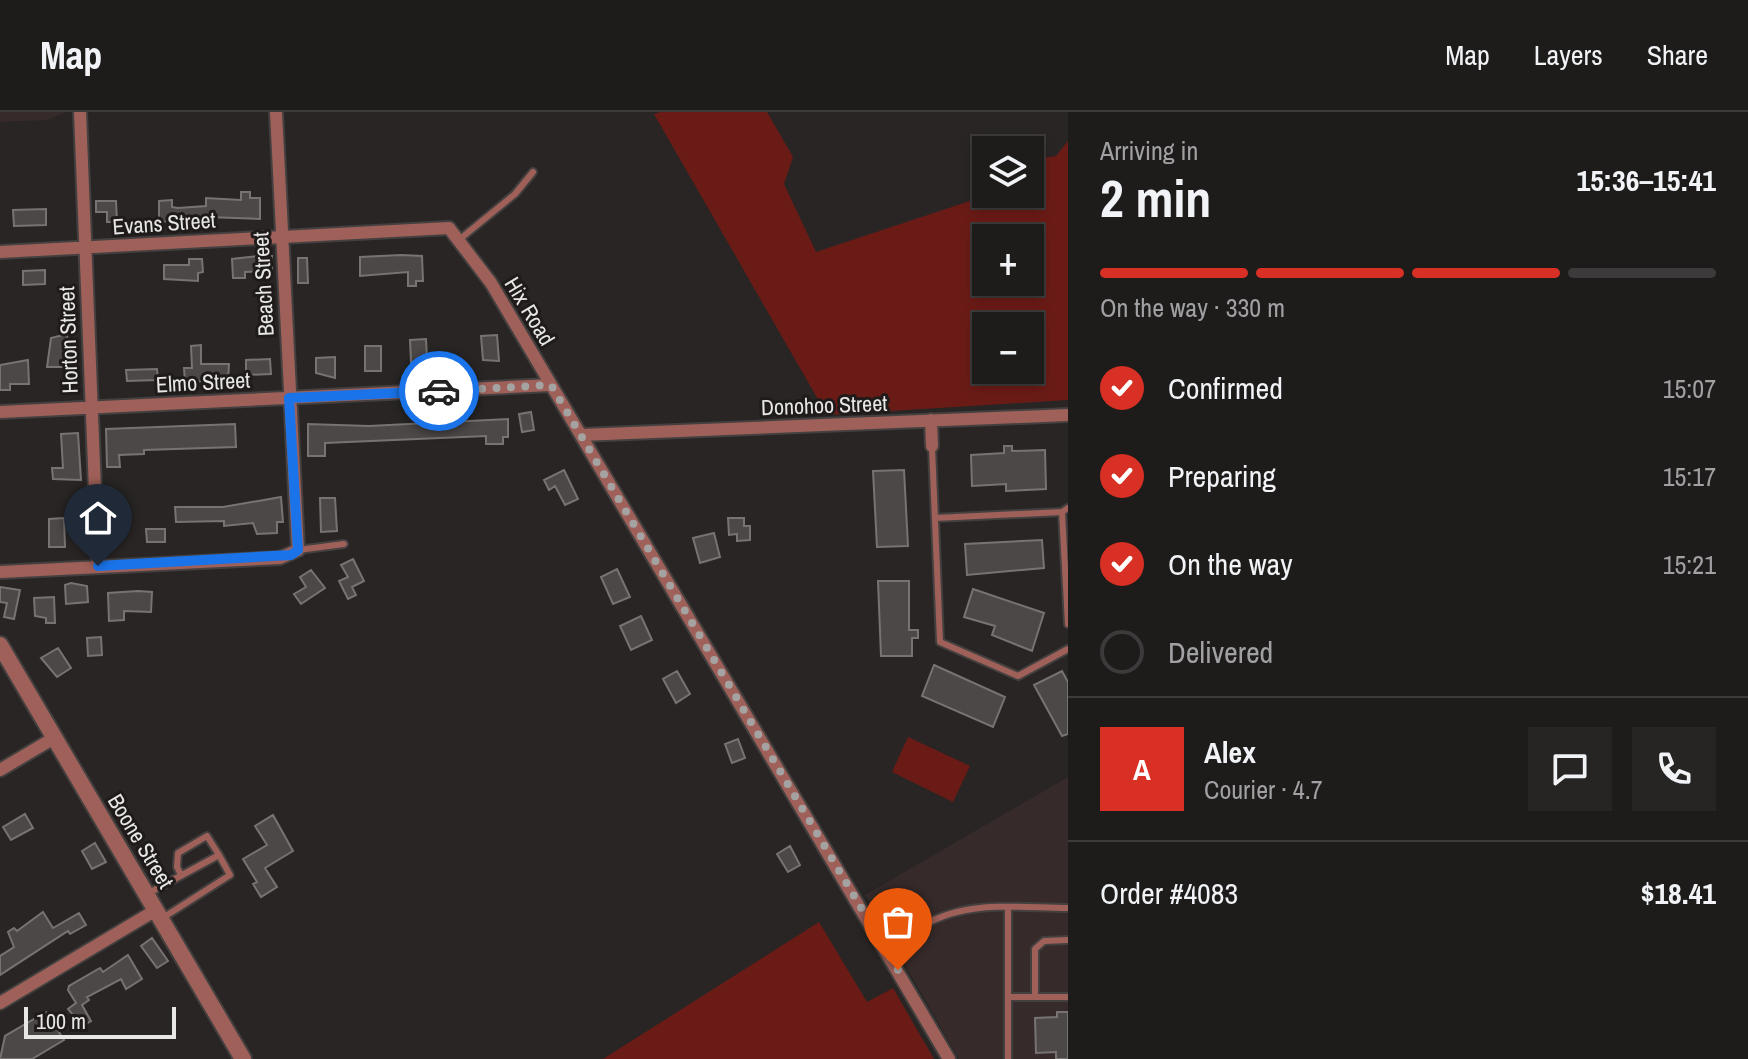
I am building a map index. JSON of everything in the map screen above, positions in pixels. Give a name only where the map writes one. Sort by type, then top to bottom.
[{"type":"street","name":"Horton Street","points":[[80,112],[98,566]]},
{"type":"street","name":"Beach Street","points":[[276,112],[298,550]]},
{"type":"street","name":"Evans Street","points":[[0,252],[449,228],[460,239]]},
{"type":"street","name":"Hix Road","points":[[460,239],[581,435],[949,1059]]},
{"type":"street","name":"Elmo Street","points":[[0,412],[551,385]]},
{"type":"street","name":"Donohoo Street","points":[[581,435],[1068,415]]},
{"type":"street","points":[[931,420],[932,446]]},
{"type":"street","points":[[0,572],[280,558],[298,550]]},
{"type":"street","name":"Boone Street","points":[[0,645],[243,1059]]},
{"type":"street","points":[[0,770],[54,738]]},
{"type":"street","points":[[0,1003],[159,915]]},
{"type":"lane","points":[[460,239],[515,194],[533,172]]},
{"type":"lane","points":[[932,446],[940,642],[1018,676],[1068,649]]},
{"type":"lane","points":[[935,518],[1065,510],[1068,624]]},
{"type":"lane","points":[[298,550],[344,544]]},
{"type":"lane","points":[[159,915],[230,875],[207,836],[178,853],[177,867],[181,875]]},
{"type":"lane","points":[[147,894],[219,855]]},
{"type":"lane","points":[[1008,908],[1008,1059]]},
{"type":"lane","points":[[885,947],[930,921],[955,912],[1068,908]]},
{"type":"lane","points":[[1035,997],[1035,949],[1044,941],[1068,940]]},
{"type":"lane","points":[[1008,997],[1064,997]]},
{"type":"shaded area","points":[[0,112],[66,112],[47,120],[0,122]]},
{"type":"shaded area","points":[[767,112],[793,157],[784,184],[816,252],[972,200],[972,208],[1044,208],[1044,158],[1056,156],[1068,141],[1068,400],[827,415],[654,114]]},
{"type":"shaded area","points":[[908,737],[970,766],[953,802],[892,772]]},
{"type":"shaded area","points":[[1068,777],[1068,1059],[959,1059],[865,895]]},
{"type":"shaded area","points":[[819,922],[867,1002],[893,988],[934,1059],[603,1059]]},
{"type":"building","points":[[241,192],[250,192],[250,198],[260,198],[260,219],[207,217],[159,222],[159,201],[172,200],[172,207],[178,208],[206,206],[206,198],[241,200]]},
{"type":"building","points":[[96,201],[116,201],[117,222],[107,222],[107,212],[96,212]]},
{"type":"building","points":[[46,209],[46,225],[14,226],[13,210]]},
{"type":"building","points":[[272,256],[272,271],[245,272],[245,278],[233,278],[232,259]]},
{"type":"building","points":[[422,256],[423,281],[416,281],[416,286],[408,286],[408,272],[360,276],[360,257]]},
{"type":"building","points":[[298,258],[307,258],[308,283],[298,283]]},
{"type":"building","points":[[189,259],[202,259],[203,272],[198,273],[198,281],[164,279],[164,265],[189,265]]},
{"type":"building","points":[[45,270],[45,284],[23,285],[23,271]]},
{"type":"building","points":[[67,334],[70,367],[47,367],[51,338]]},
{"type":"building","points":[[497,335],[499,361],[483,360],[481,336]]},
{"type":"building","points":[[426,339],[427,359],[411,362],[410,340]]},
{"type":"building","points":[[201,345],[201,364],[229,364],[228,380],[185,382],[184,368],[192,368],[191,346]]},
{"type":"building","points":[[365,346],[381,346],[381,371],[365,371]]},
{"type":"building","points":[[335,357],[335,378],[316,373],[316,358]]},
{"type":"building","points":[[270,359],[271,374],[246,375],[246,360]]},
{"type":"building","points":[[28,360],[29,384],[10,384],[10,390],[0,390],[0,365]]},
{"type":"building","points":[[157,369],[158,380],[127,381],[126,370]]},
{"type":"building","points":[[531,412],[534,430],[522,432],[519,414]]},
{"type":"building","points":[[508,419],[508,437],[503,437],[503,444],[486,444],[486,436],[325,443],[325,456],[308,456],[308,424],[369,426]]},
{"type":"building","points":[[235,424],[236,447],[144,450],[144,454],[119,455],[120,467],[107,467],[106,429]]},
{"type":"building","points":[[78,433],[81,480],[53,479],[52,468],[63,468],[61,434]]},
{"type":"building","points":[[1004,446],[1012,446],[1012,451],[1045,450],[1046,489],[1006,491],[1006,484],[972,486],[971,455],[1004,453]]},
{"type":"building","points":[[564,470],[578,499],[565,505],[555,486],[549,490],[544,480]]},
{"type":"building","points":[[904,470],[908,546],[877,547],[873,471]]},
{"type":"building","points":[[281,497],[283,522],[277,522],[277,533],[257,534],[253,523],[224,526],[224,521],[176,522],[175,507],[223,507]]},
{"type":"building","points":[[320,498],[335,498],[337,531],[321,532]]},
{"type":"building","points":[[64,518],[65,547],[49,547],[49,519]]},
{"type":"building","points":[[728,518],[744,518],[744,526],[750,526],[750,540],[737,541],[737,534],[729,535]]},
{"type":"building","points":[[146,529],[165,529],[165,542],[147,542]]},
{"type":"building","points":[[714,533],[720,557],[700,563],[693,538]]},
{"type":"building","points":[[1042,540],[1044,568],[967,575],[965,544]]},
{"type":"building","points":[[353,559],[364,581],[352,587],[356,595],[348,599],[339,581],[348,577],[341,565]]},
{"type":"building","points":[[617,569],[630,597],[613,604],[601,577]]},
{"type":"building","points":[[311,570],[325,588],[301,604],[294,594],[306,587],[300,577]]},
{"type":"building","points":[[878,581],[909,581],[909,630],[918,630],[918,638],[912,638],[912,656],[881,656]]},
{"type":"building","points":[[65,585],[87,586],[88,602],[66,604]]},
{"type":"building","points":[[0,587],[20,590],[14,619],[4,617],[7,603],[0,602]]},
{"type":"building","points":[[973,589],[1044,613],[1032,651],[992,635],[995,626],[964,617]]},
{"type":"building","points":[[152,592],[151,612],[124,611],[124,620],[109,621],[108,593]]},
{"type":"building","points":[[54,597],[55,623],[46,623],[46,618],[35,616],[34,598]]},
{"type":"building","points":[[641,616],[652,640],[631,650],[620,626]]},
{"type":"building","points":[[101,637],[102,655],[88,656],[87,638]]},
{"type":"building","points":[[58,648],[71,668],[57,677],[41,658]]},
{"type":"building","points":[[934,665],[1005,697],[993,727],[922,696]]},
{"type":"building","points":[[677,671],[690,694],[676,703],[663,679]]},
{"type":"building","points":[[1062,671],[1068,682],[1068,734],[1062,736],[1034,685]]},
{"type":"building","points":[[738,739],[745,758],[732,763],[725,744]]},
{"type":"building","points":[[25,814],[33,828],[11,840],[3,827]]},
{"type":"building","points":[[273,815],[293,851],[265,868],[277,887],[261,897],[253,884],[257,882],[243,859],[267,845],[255,826]]},
{"type":"building","points":[[95,843],[106,862],[92,869],[82,851]]},
{"type":"building","points":[[790,846],[800,865],[788,872],[777,854]]},
{"type":"building","points":[[43,912],[53,928],[79,913],[86,925],[70,934],[68,931],[0,975],[0,956],[14,947],[8,932],[14,928],[17,931]]},
{"type":"building","points":[[152,938],[168,961],[157,968],[141,946]]},
{"type":"building","points":[[128,955],[142,979],[126,989],[121,979],[87,997],[89,1000],[82,1005],[91,1021],[82,1026],[68,1009],[76,1003],[68,990],[69,986],[100,968],[103,972]]},
{"type":"building","points":[[46,1012],[64,1040],[32,1059],[0,1059],[5,1036]]},
{"type":"building","points":[[1057,1012],[1068,1012],[1068,1059],[1056,1059],[1056,1052],[1036,1053],[1035,1018],[1057,1017]]},
{"type":"way so far","points":[[439,391],[551,385],[898,970]]},
{"type":"route","points":[[98,566],[291,555],[298,550],[289,398],[439,391]]}]
